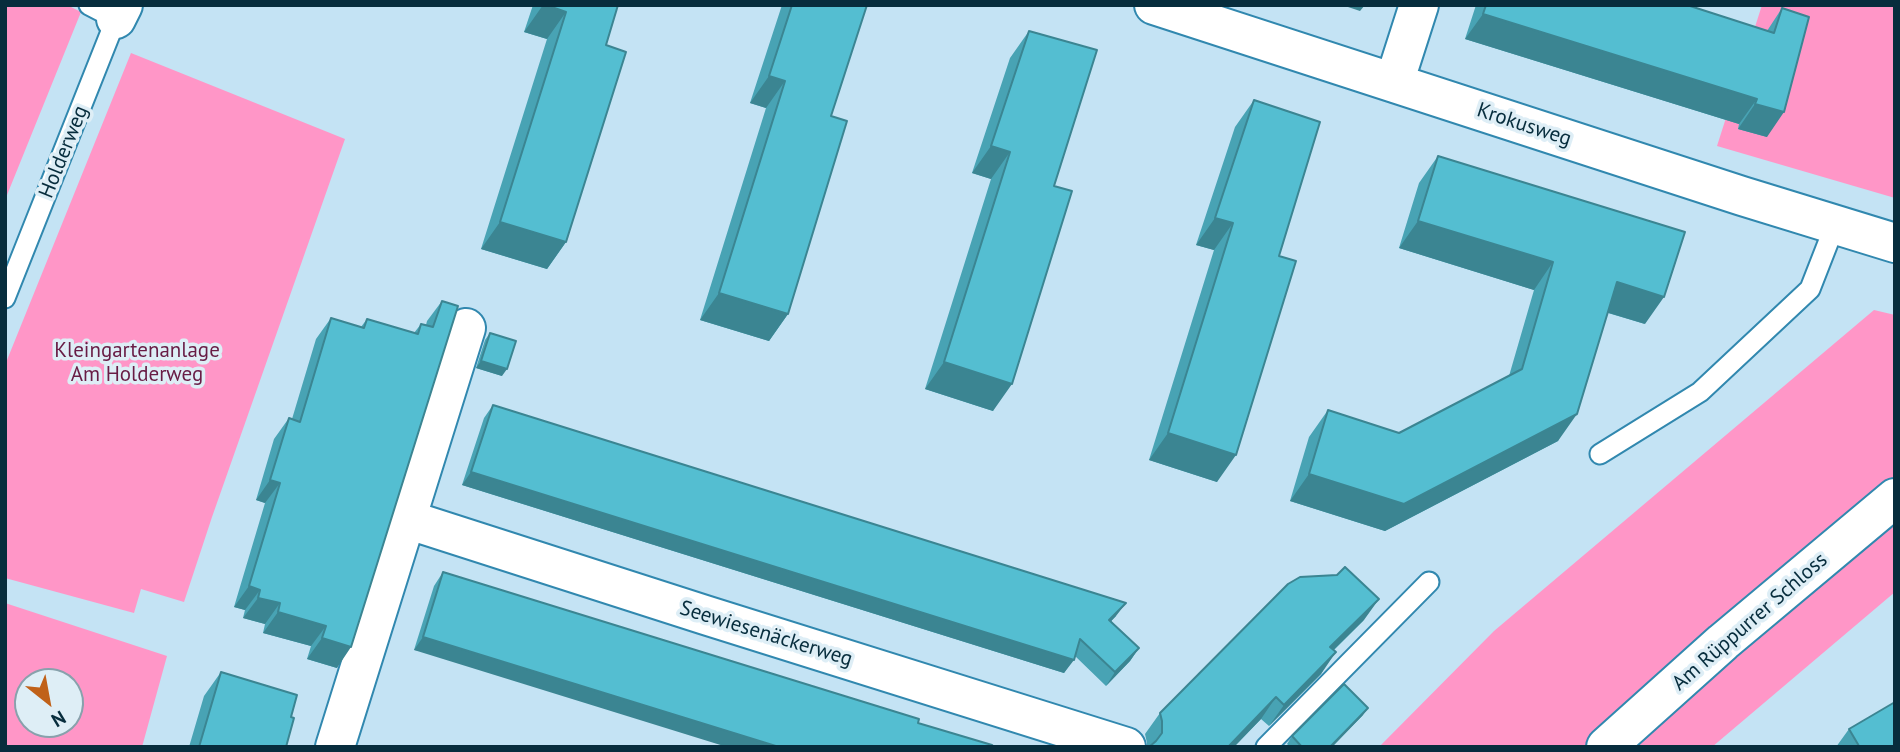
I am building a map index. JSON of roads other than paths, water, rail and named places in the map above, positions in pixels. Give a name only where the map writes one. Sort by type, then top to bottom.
[{"type":"street","name":"Krokusweg","points":[[1154,5],[1895,243]]},
{"type":"street","points":[[1394,83],[1419,5]]},
{"type":"street","points":[[335,747],[466,328]]},
{"type":"street","name":"Am Rüppurrer Schloss","points":[[1606,747],[1723,642],[1895,498]]},
{"type":"street","name":"Seewiesenäckerweg","points":[[406,519],[1126,747]]},
{"type":"lane","name":"Holderweg","points":[[5,298],[109,10]]},
{"type":"lane","points":[[1600,454],[1700,392],[1810,289],[1835,225]]},
{"type":"lane","points":[[1266,747],[1429,582]]},
{"type":"park label","name":"Kleingartenanlage Am Holderweg","points":[[137,363]]}]
